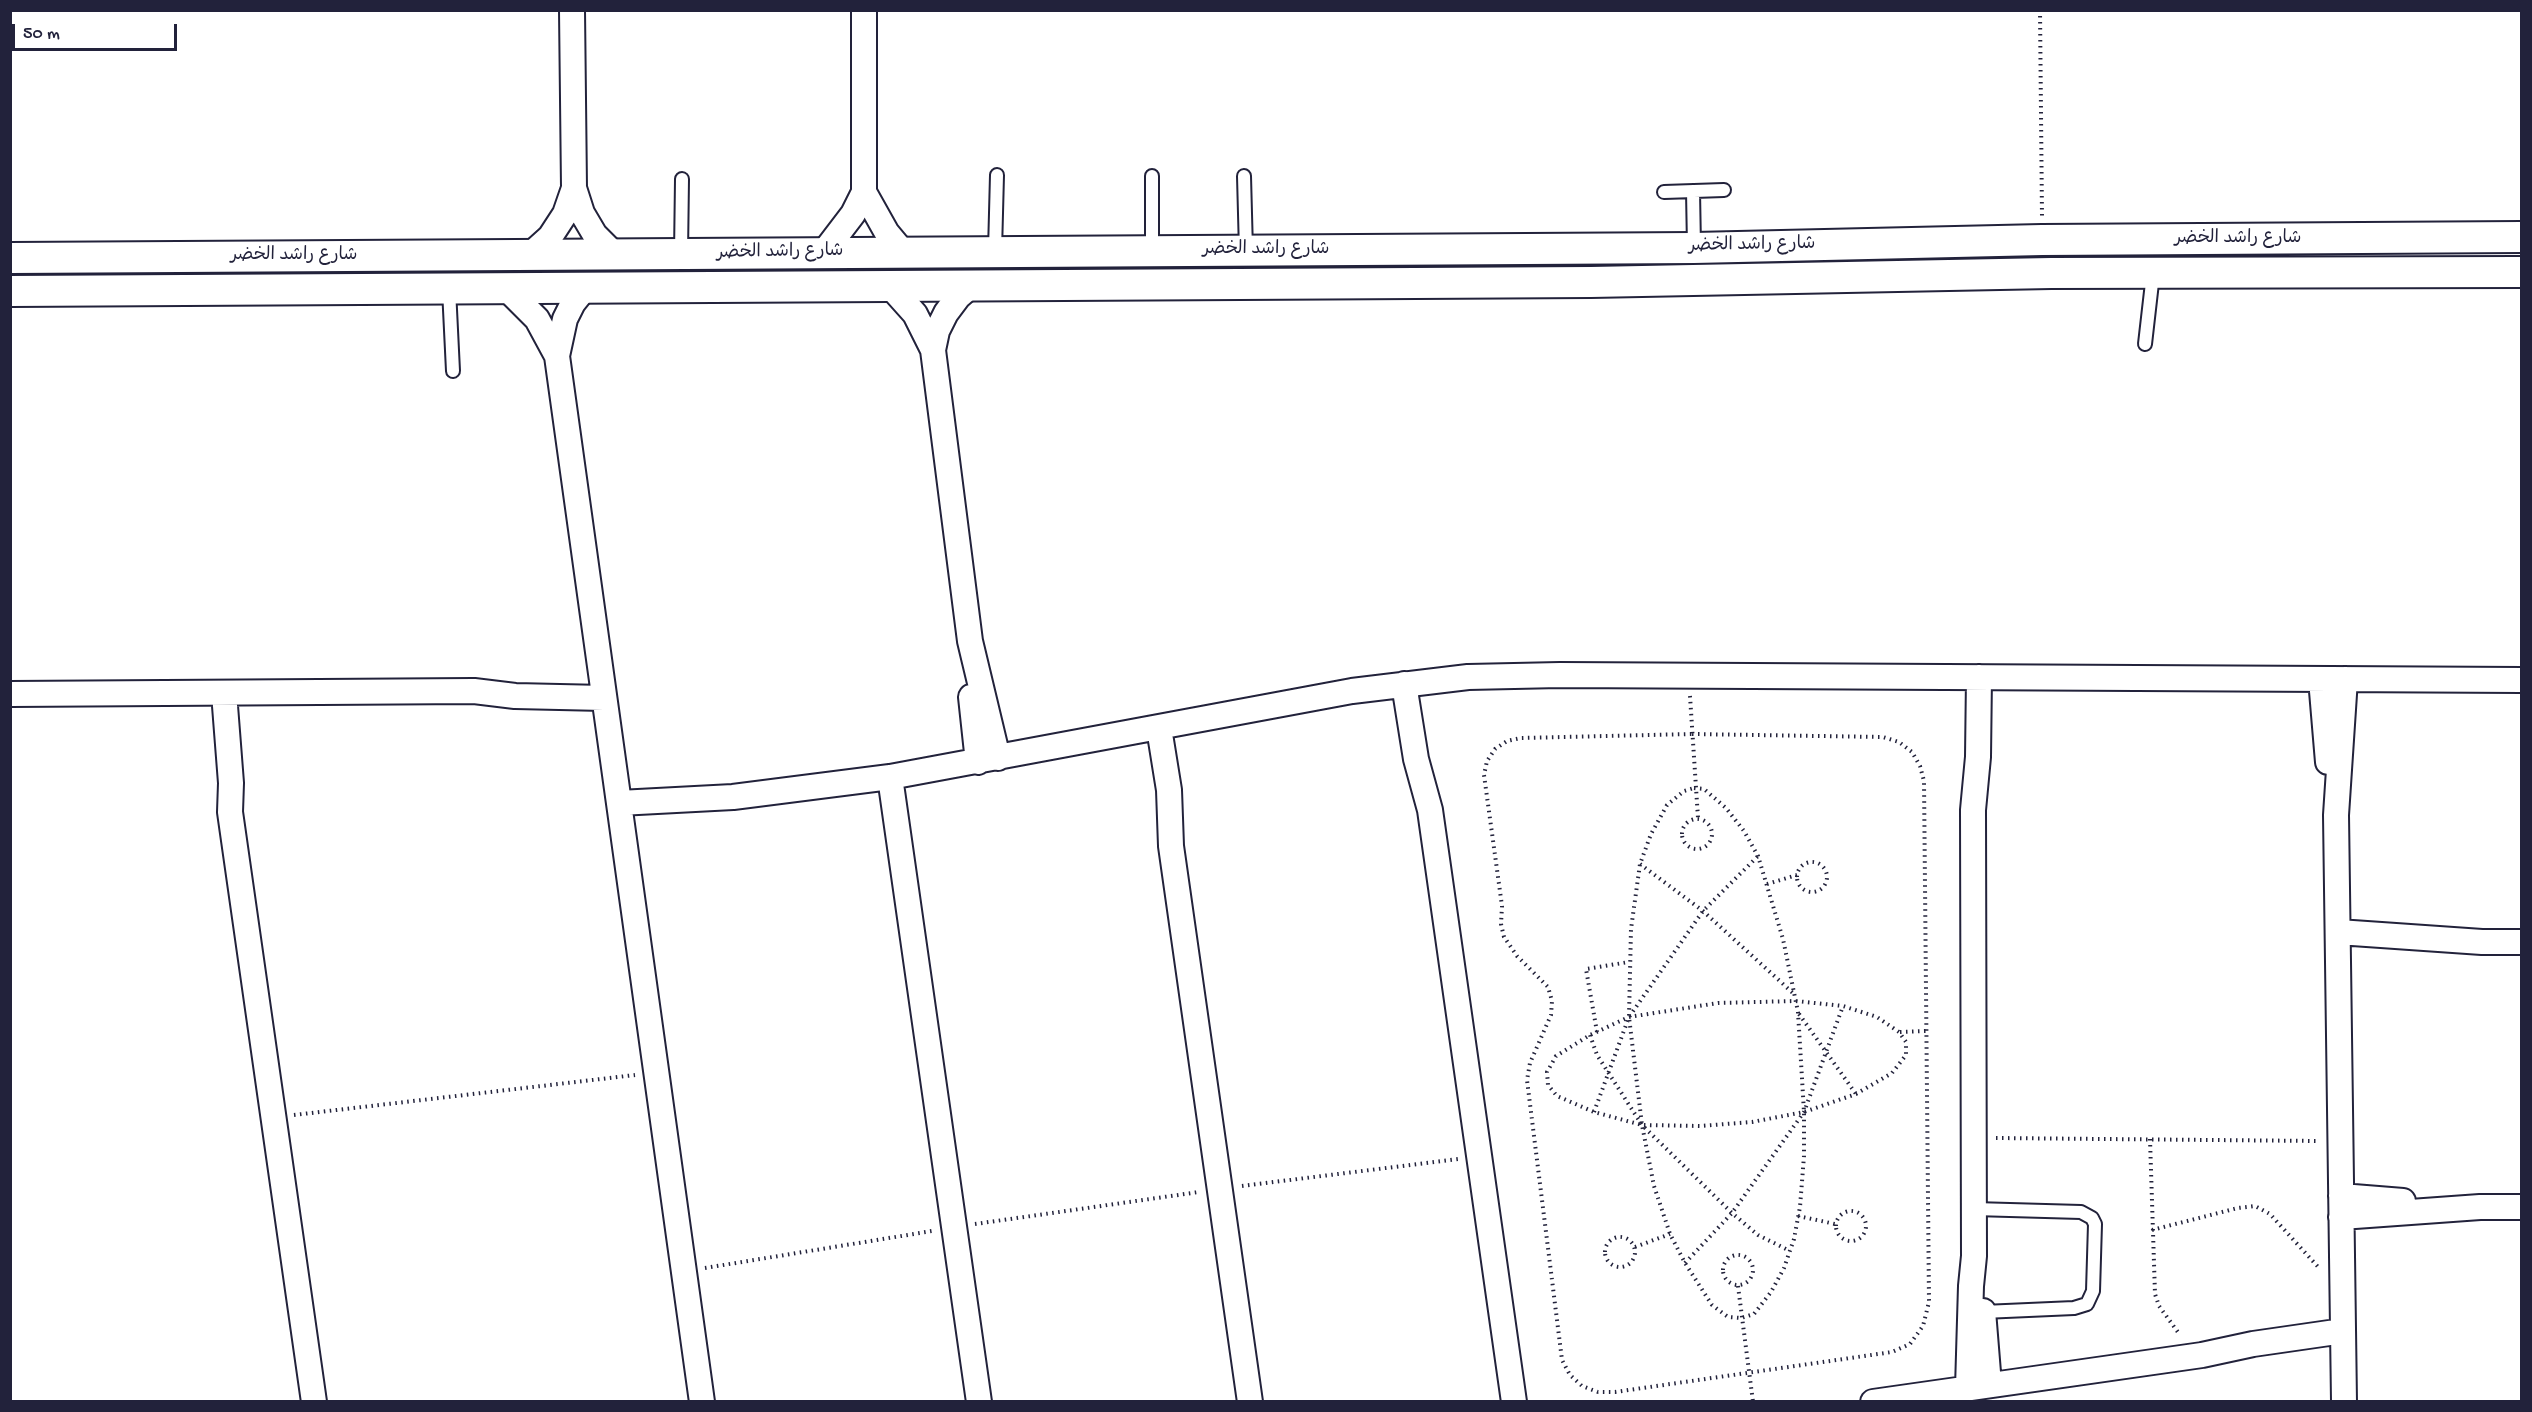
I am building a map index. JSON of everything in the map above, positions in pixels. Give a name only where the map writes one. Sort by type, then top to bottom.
[{"type":"street","points":[[572,10],[574,188],[582,213],[591,228],[614,254]]},
{"type":"street","points":[[864,10],[864,192],[880,223],[902,251]]},
{"type":"street","points":[[530,255],[550,237],[566,214],[574,188]]},
{"type":"street","points":[[825,252],[849,221],[864,192]]},
{"type":"street","name":"شارع راشد الخضر","points":[[10,258],[1694,248],[2042,240],[2522,237]]},
{"type":"street","name":"شارع راشد الخضر","points":[[10,291],[1590,282],[2153,273],[2522,272]]},
{"type":"street","points":[[973,284],[958,297],[946,313],[937,331],[933,350],[970,640],[970,682],[988,760]]},
{"type":"street","points":[[889,285],[915,314],[933,350]]},
{"type":"street","points":[[585,288],[573,303],[565,319],[557,356],[702,1401]]},
{"type":"street","points":[[507,289],[537,319],[557,356]]},
{"type":"street","points":[[620,812],[890,777],[1342,693],[1413,682],[1515,675],[2522,680]]},
{"type":"street","points":[[1970,677],[1965,758],[1973,810],[1974,1256],[1971,1286],[1978,1387]]},
{"type":"street","points":[[2321,679],[2328,762],[2336,815]]},
{"type":"street","points":[[2344,1401],[2336,815],[2345,679]]},
{"type":"street","points":[[1413,682],[1416,759],[1430,810],[1514,1401]]},
{"type":"street","points":[[10,694],[474,691],[515,685],[603,690]]},
{"type":"street","points":[[216,693],[231,783],[230,812],[314,1401]]},
{"type":"street","points":[[1151,729],[1158,806],[1171,846],[1250,1401]]},
{"type":"street","points":[[890,777],[979,1401]]},
{"type":"street","points":[[2338,942],[2522,942]]},
{"type":"street","points":[[2341,1206],[2522,1207]]},
{"type":"street","points":[[1974,1256],[1983,1312],[1978,1387]]},
{"type":"street","points":[[1873,1401],[2200,1355],[2253,1344],[2343,1340]]},
{"type":"lane","points":[[995,251],[996,175]]},
{"type":"lane","points":[[1152,176],[1152,251]]},
{"type":"lane","points":[[1244,176],[1246,250]]},
{"type":"lane","points":[[681,254],[682,179]]},
{"type":"lane","points":[[1664,192],[1724,190]]},
{"type":"lane","points":[[1693,191],[1694,248]]},
{"type":"lane","points":[[2145,344],[2153,273]]},
{"type":"lane","points":[[449,289],[453,371]]},
{"type":"lane","points":[[1974,1209],[2081,1212],[2092,1218],[2095,1224],[2093,1291],[2087,1304],[2074,1308],[1983,1312]]},
{"type":"path","points":[[2040,10],[2042,240]]},
{"type":"path","points":[[1689,675],[1694,788],[1698,818]]},
{"type":"path","points":[[1692,734],[1883,737],[1899,742],[1912,752],[1920,766],[1924,782],[1929,1302],[1923,1326],[1910,1344],[1892,1353],[1615,1392],[1598,1392],[1582,1386],[1570,1375],[1562,1360],[1527,1080],[1530,1063],[1551,1015],[1552,1000],[1548,987],[1517,956],[1504,936],[1484,775],[1487,761],[1495,749],[1507,741],[1521,738],[1692,734]]},
{"type":"path","points":[[1694,788],[1704,789],[1726,808],[1744,831],[1758,856],[1783,939],[1798,1012],[1804,1112],[1804,1156],[1798,1216],[1784,1268],[1771,1292],[1754,1314],[1741,1318],[1728,1317],[1712,1305],[1685,1263],[1670,1234],[1654,1186],[1642,1125],[1629,1017],[1629,962],[1634,896],[1640,864],[1651,834],[1667,805],[1684,791],[1694,788]]},
{"type":"path","points":[[1698,818],[1710,825],[1713,832],[1707,846],[1701,849],[1686,845],[1682,831],[1690,820],[1698,818]]},
{"type":"path","points":[[1594,1112],[1607,1071],[1629,1017],[1703,911],[1758,856]]},
{"type":"path","points":[[1767,884],[1797,874],[1800,867],[1813,861],[1826,868],[1827,882],[1822,889],[1808,892],[1802,888],[1797,874]]},
{"type":"path","points":[[1640,864],[1703,911],[1795,995]]},
{"type":"path","points":[[1597,1032],[1586,969],[1629,962]]},
{"type":"path","points":[[1796,1001],[1844,1006],[1877,1017],[1899,1032],[1906,1042],[1906,1055],[1892,1073],[1856,1094],[1804,1112],[1752,1122],[1700,1126],[1642,1125],[1594,1112],[1557,1096],[1548,1085],[1547,1072],[1556,1056],[1590,1035],[1629,1017],[1718,1003],[1796,1001]]},
{"type":"path","points":[[1685,1263],[1732,1213],[1804,1112],[1844,1006]]},
{"type":"path","points":[[1798,1012],[1856,1094]]},
{"type":"path","points":[[1899,1032],[1926,1031]]},
{"type":"path","points":[[1590,1035],[1597,1055],[1642,1125],[1732,1213],[1758,1234],[1790,1251]]},
{"type":"path","points":[[273,1118],[656,1072]]},
{"type":"path","points":[[1974,1138],[2340,1142]]},
{"type":"path","points":[[2150,1139],[2153,1282],[2159,1306],[2200,1355]]},
{"type":"path","points":[[684,1272],[954,1227],[1220,1189],[1479,1157]]},
{"type":"path","points":[[2152,1230],[2238,1208],[2255,1206],[2270,1214],[2323,1272],[2342,1278]]},
{"type":"path","points":[[1844,1212],[1859,1212],[1864,1218],[1866,1232],[1854,1242],[1847,1242],[1836,1232],[1836,1224],[1838,1217],[1844,1212]]},
{"type":"path","points":[[1798,1216],[1836,1224]]},
{"type":"path","points":[[1635,1247],[1670,1234]]},
{"type":"path","points":[[1625,1237],[1635,1247],[1634,1260],[1622,1268],[1609,1263],[1605,1257],[1605,1251],[1612,1239],[1625,1237]]},
{"type":"path","points":[[1739,1254],[1751,1261],[1754,1274],[1750,1280],[1738,1286],[1726,1280],[1723,1273],[1726,1260],[1739,1254]]},
{"type":"path","points":[[1738,1286],[1753,1401]]}]
